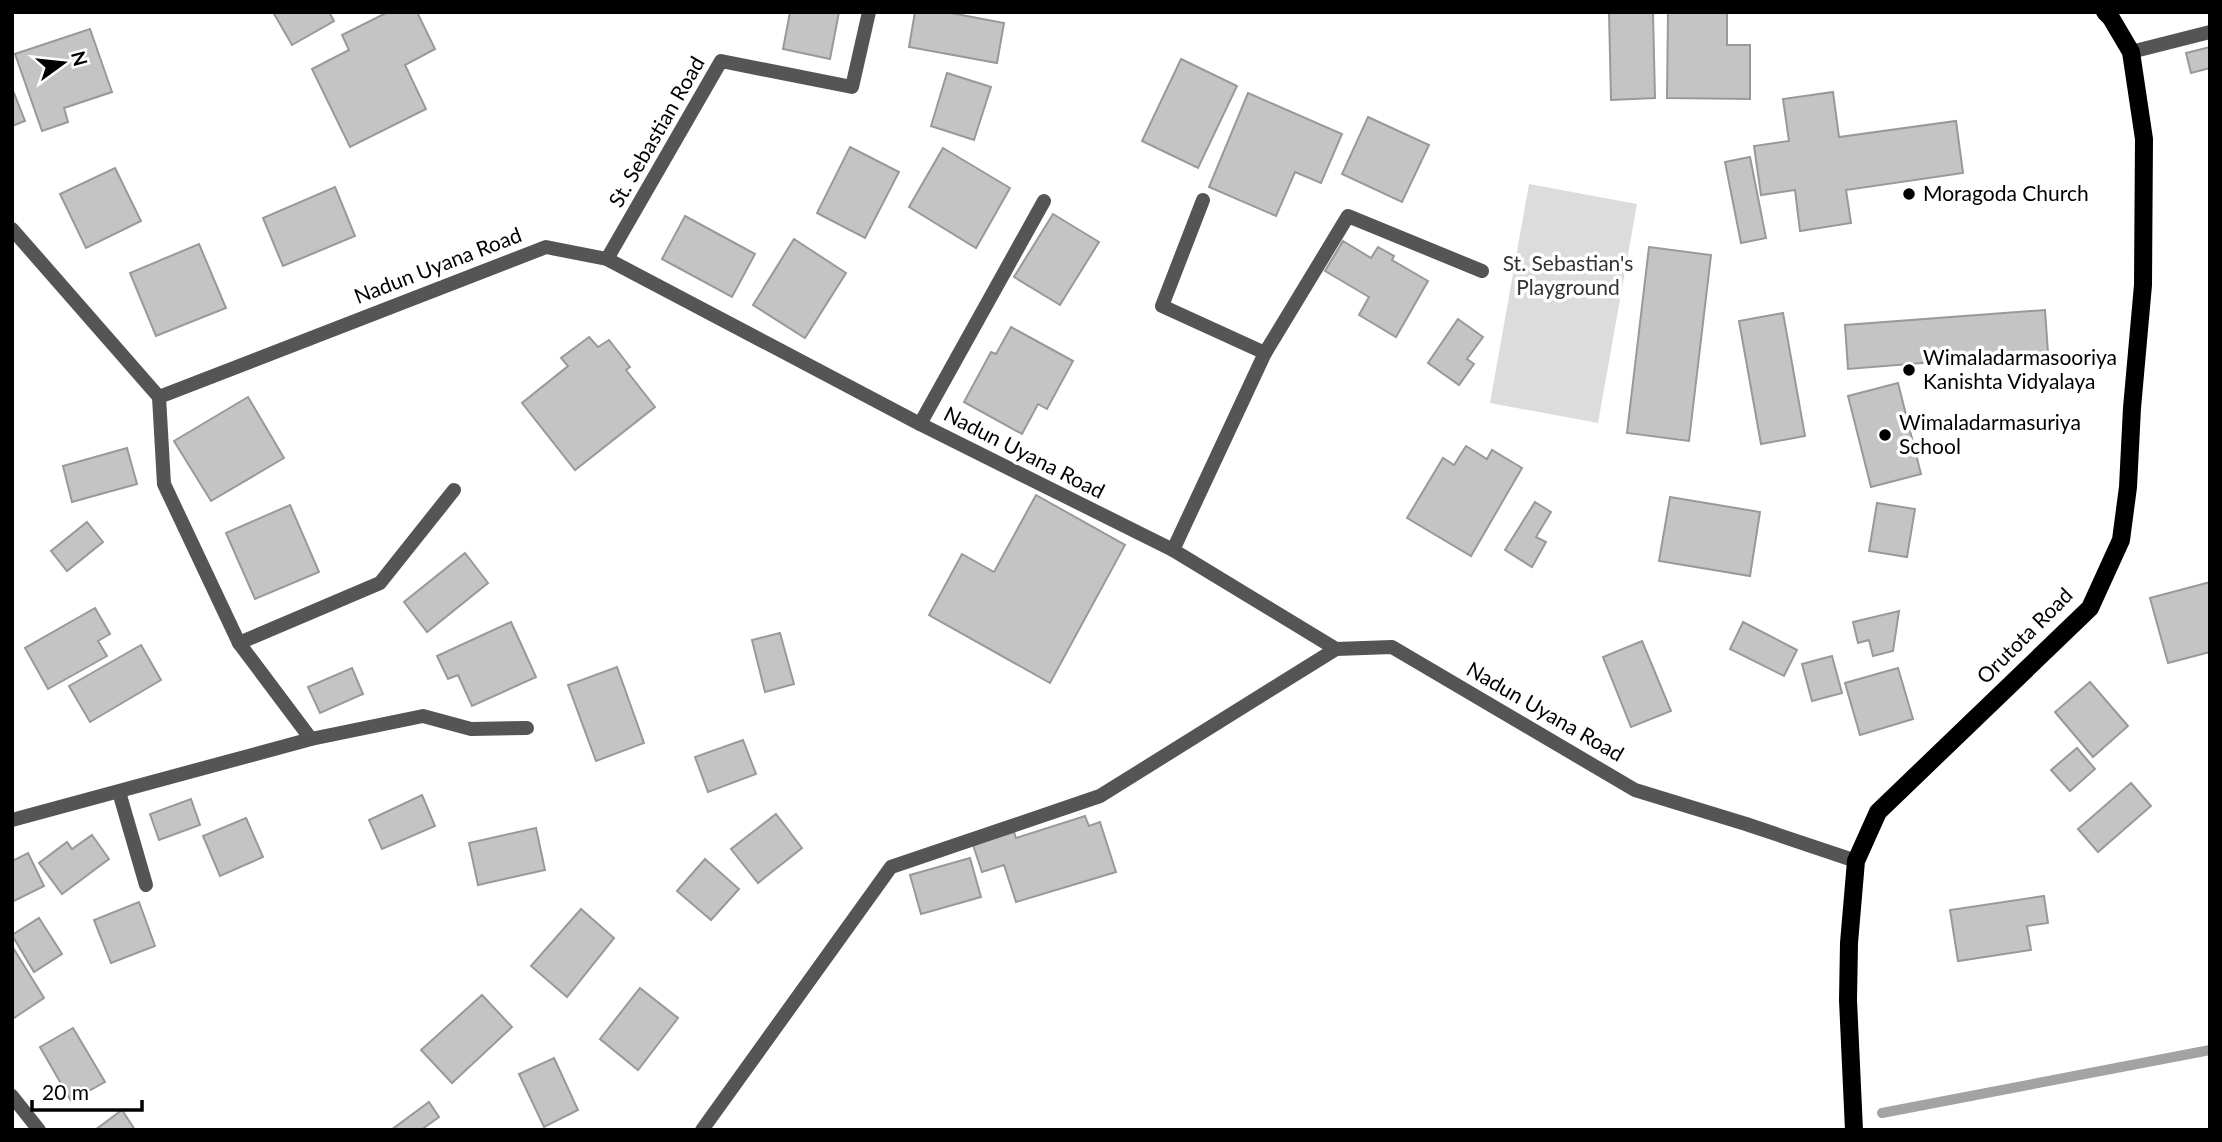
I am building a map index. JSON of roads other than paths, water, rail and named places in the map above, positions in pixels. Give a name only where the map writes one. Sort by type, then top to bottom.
[{"type":"main road","name":"Orutota Road","points":[[1854,1130],[1848,1000],[1849,943],[1856,861],[1878,812],[2090,608],[2121,540],[2128,487],[2143,285],[2144,138],[2131,52],[2105,12]]},
{"type":"street","name":"St. Sebastian Road","points":[[607,259],[721,61],[852,87],[870,12]]},
{"type":"street","points":[[2131,52],[2210,32]]},
{"type":"street","points":[[1203,200],[1162,306],[1265,353]]},
{"type":"street","points":[[920,424],[1044,201]]},
{"type":"street","points":[[1173,550],[1265,353],[1348,216],[1482,271]]},
{"type":"street","points":[[12,229],[159,397],[164,484],[239,643],[311,739]]},
{"type":"street","name":"Nadun Uyana Road","points":[[159,397],[546,247],[607,259],[920,424],[1173,550],[1336,649],[1392,647],[1635,790],[1856,861]]},
{"type":"street","points":[[239,643],[380,583],[454,490]]},
{"type":"street","points":[[702,1130],[891,867],[1100,796],[1336,649]]},
{"type":"street","points":[[12,820],[311,739],[424,716],[471,729],[527,728]]},
{"type":"street","points":[[119,792],[146,885]]},
{"type":"street","points":[[12,1096],[39,1130]]},
{"type":"waterway","points":[[1882,1113],[2210,1050]]},
{"type":"place","name":"Moragoda Church","points":[[1909,194]]},
{"type":"place","name":"Wimaladarmasooriya Kanishta Vidyalaya","points":[[1909,370]]},
{"type":"place","name":"Wimaladarmasuriya School","points":[[1885,435]]},
{"type":"park label","name":"St. Sebastian's Playground","points":[[1568,276]]}]
